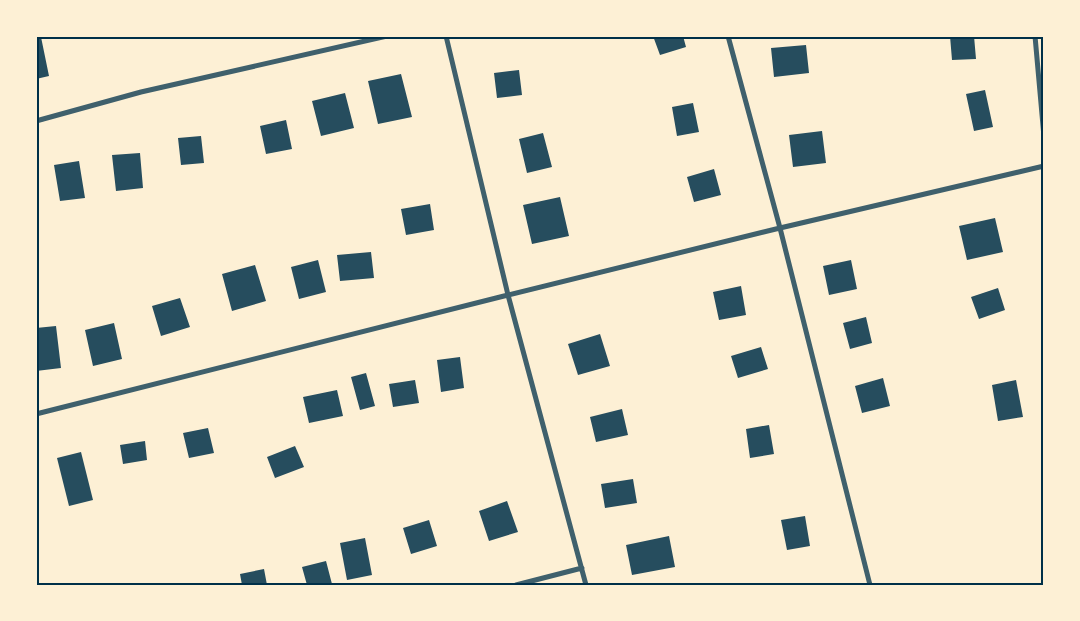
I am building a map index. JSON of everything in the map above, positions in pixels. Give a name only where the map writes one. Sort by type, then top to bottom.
[{"type":"street","points":[[36,121],[141,92],[387,36]]},
{"type":"street","points":[[446,36],[508,296],[586,585]]},
{"type":"street","points":[[728,36],[780,228],[870,585]]},
{"type":"street","points":[[1035,36],[1044,136]]},
{"type":"street","points":[[36,414],[780,228],[1044,166]]},
{"type":"street","points":[[516,585],[582,568]]},
{"type":"building","points":[[653,36],[683,36],[686,47],[660,55]]},
{"type":"building","points":[[950,36],[974,36],[976,59],[952,60]]},
{"type":"building","points":[[41,37],[49,76],[36,79],[36,38]]},
{"type":"building","points":[[806,45],[809,73],[774,77],[771,48]]},
{"type":"building","points":[[519,70],[522,95],[497,98],[494,73]]},
{"type":"building","points":[[401,74],[412,117],[378,124],[368,81]]},
{"type":"building","points":[[985,90],[993,127],[974,131],[966,94]]},
{"type":"building","points":[[345,93],[354,128],[321,136],[312,101]]},
{"type":"building","points":[[693,103],[699,132],[677,136],[672,107]]},
{"type":"building","points":[[286,120],[292,149],[266,154],[260,126]]},
{"type":"building","points":[[822,131],[826,163],[793,167],[789,135]]},
{"type":"building","points":[[543,133],[552,167],[527,173],[519,139]]},
{"type":"building","points":[[201,136],[204,163],[181,165],[178,138]]},
{"type":"building","points":[[140,153],[143,188],[116,191],[112,155]]},
{"type":"building","points":[[79,161],[85,198],[60,201],[54,165]]},
{"type":"building","points":[[714,169],[721,195],[694,202],[687,177]]},
{"type":"building","points":[[560,197],[569,236],[532,244],[523,205]]},
{"type":"building","points":[[430,204],[434,230],[406,235],[401,209]]},
{"type":"building","points":[[995,218],[1003,252],[967,260],[959,226]]},
{"type":"building","points":[[371,252],[374,278],[340,281],[337,255]]},
{"type":"building","points":[[318,260],[326,292],[299,299],[291,267]]},
{"type":"building","points":[[851,260],[857,289],[829,295],[823,266]]},
{"type":"building","points":[[255,265],[266,301],[232,311],[222,274]]},
{"type":"building","points":[[741,286],[746,315],[719,320],[713,292]]},
{"type":"building","points":[[998,288],[1005,310],[979,319],[971,297]]},
{"type":"building","points":[[180,298],[190,327],[161,336],[152,306]]},
{"type":"building","points":[[866,317],[872,343],[850,349],[843,323]]},
{"type":"building","points":[[114,323],[122,359],[93,366],[85,330]]},
{"type":"building","points":[[56,326],[61,368],[36,371],[36,328]]},
{"type":"building","points":[[600,334],[610,366],[578,375],[568,344]]},
{"type":"building","points":[[761,347],[768,369],[738,378],[731,356]]},
{"type":"building","points":[[460,357],[464,388],[441,392],[437,360]]},
{"type":"building","points":[[366,373],[375,406],[360,410],[351,377]]},
{"type":"building","points":[[883,378],[890,406],[862,413],[855,386]]},
{"type":"building","points":[[415,380],[419,403],[393,407],[389,384]]},
{"type":"building","points":[[1016,380],[1023,417],[998,421],[992,385]]},
{"type":"building","points":[[337,390],[343,416],[309,423],[303,397]]},
{"type":"building","points":[[622,409],[628,435],[596,442],[590,417]]},
{"type":"building","points":[[769,425],[774,454],[750,458],[746,429]]},
{"type":"building","points":[[208,428],[214,453],[189,458],[183,433]]},
{"type":"building","points":[[145,441],[147,460],[123,464],[120,445]]},
{"type":"building","points":[[295,446],[304,467],[275,478],[267,457]]},
{"type":"building","points":[[81,452],[93,500],[69,506],[57,458]]},
{"type":"building","points":[[633,479],[637,503],[605,508],[601,484]]},
{"type":"building","points":[[507,501],[518,532],[489,541],[479,511]]},
{"type":"building","points":[[805,516],[810,546],[787,550],[781,520]]},
{"type":"building","points":[[429,520],[437,546],[411,554],[403,528]]},
{"type":"building","points":[[669,536],[675,567],[632,575],[626,545]]},
{"type":"building","points":[[365,538],[372,575],[347,580],[340,543]]},
{"type":"building","points":[[326,561],[332,584],[307,585],[302,567]]},
{"type":"building","points":[[264,569],[267,585],[242,585],[240,574]]}]
